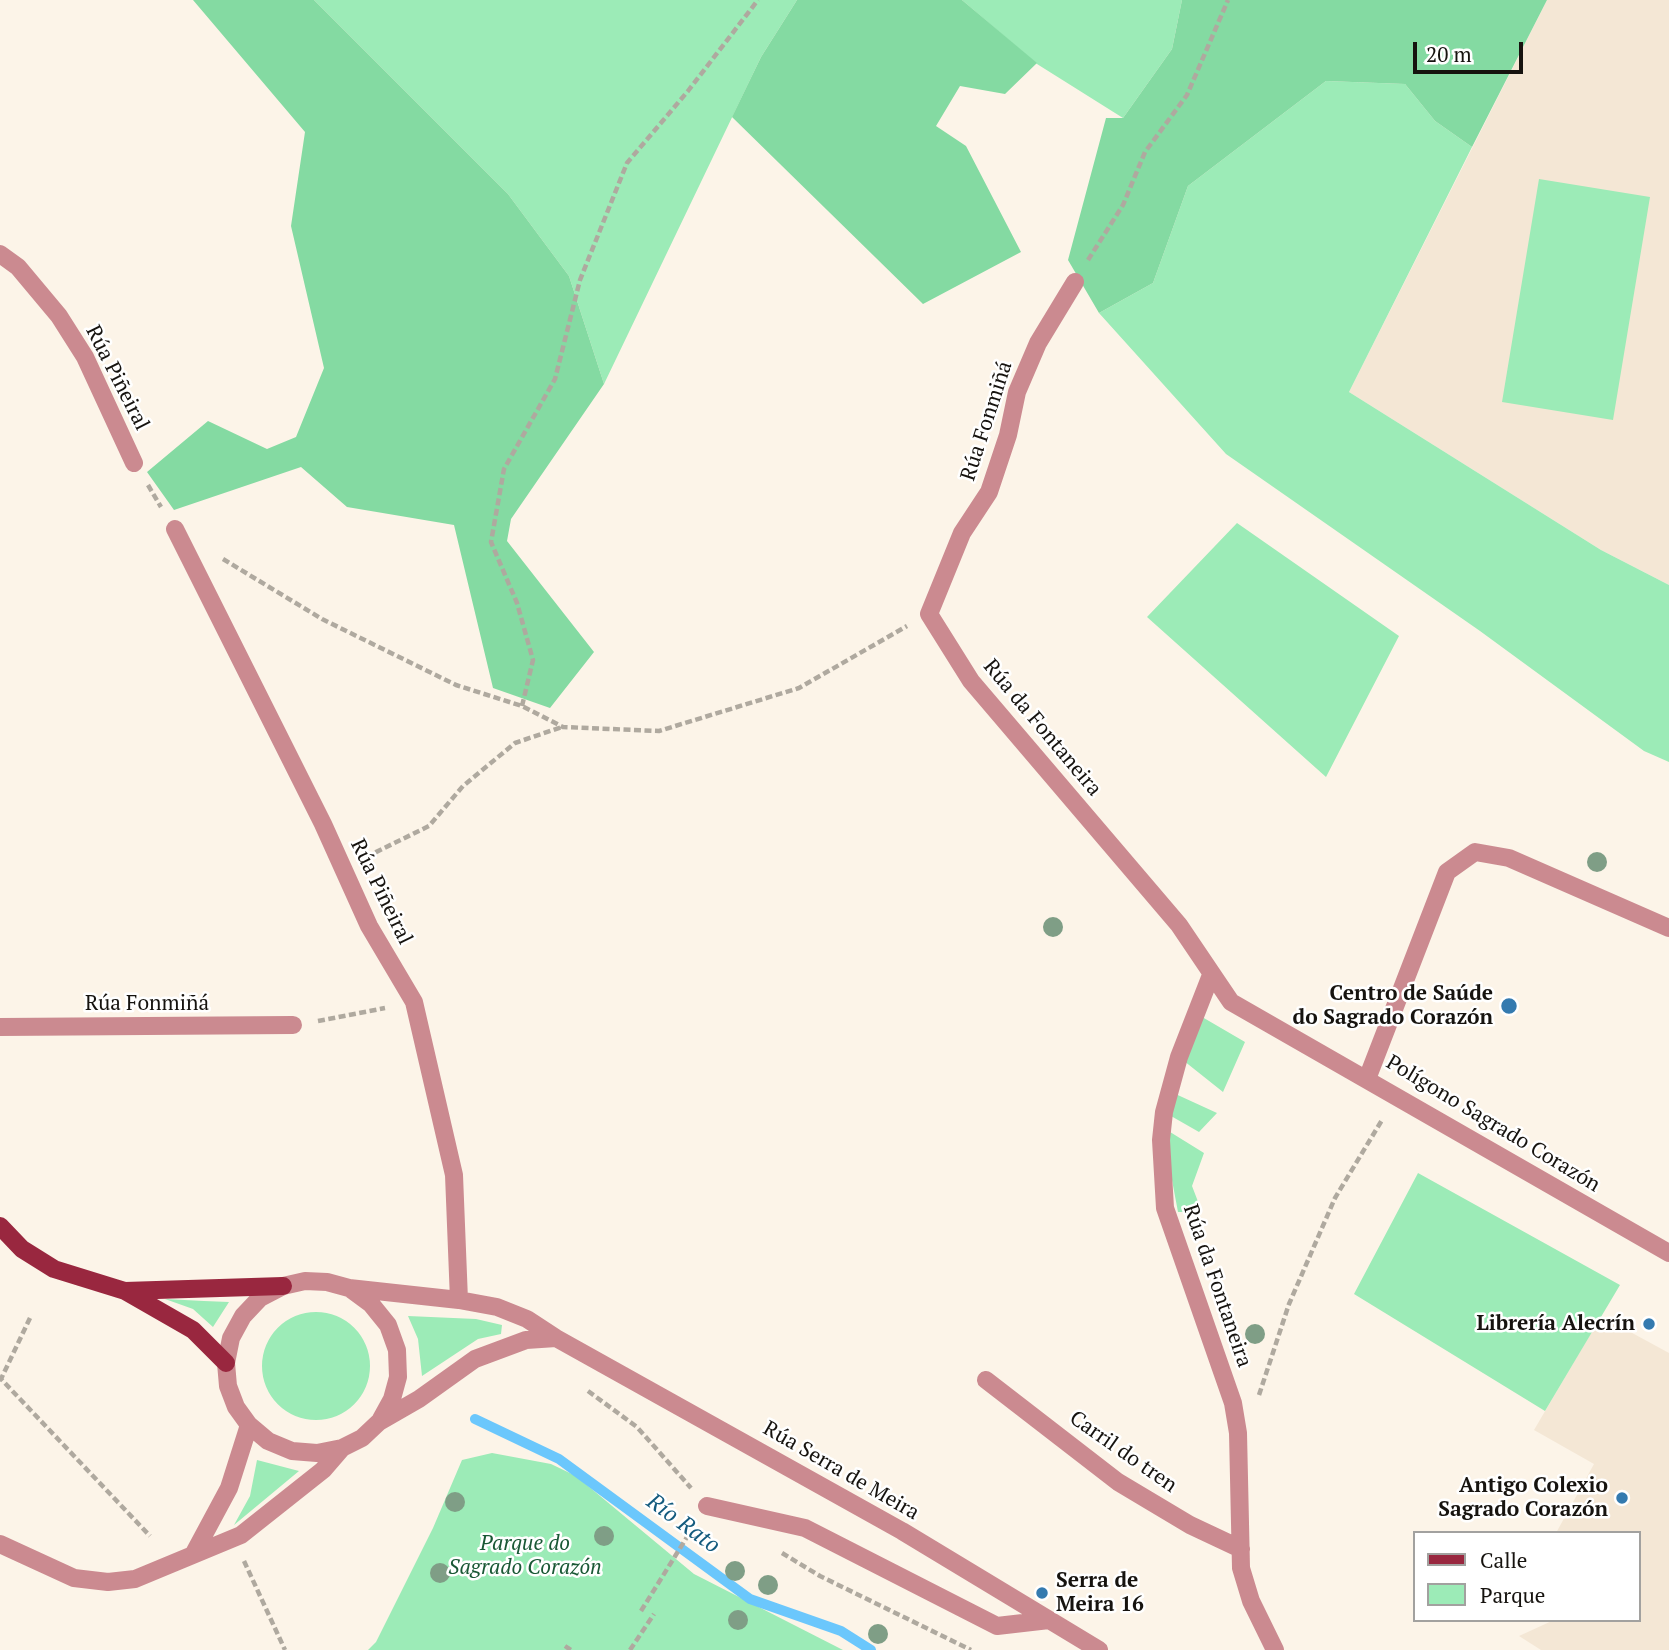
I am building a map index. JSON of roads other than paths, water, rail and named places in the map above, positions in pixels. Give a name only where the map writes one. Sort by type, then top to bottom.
[{"type":"main road","name":"Rúa Serra de Meira","points":[[0,1226],[22,1249],[54,1269],[125,1291],[193,1330],[226,1363]]},
{"type":"main road","name":"Rúa Serra de Meira","points":[[125,1291],[283,1286]]},
{"type":"street","name":"Rúa Piñeiral","points":[[0,254],[18,267],[59,316],[85,357],[134,463]]},
{"type":"street","name":"Rúa Fonmiñá","points":[[929,614],[962,533],[989,492],[1008,435],[1017,392],[1038,343],[1075,282]]},
{"type":"street","name":"Rúa Piñeiral","points":[[175,529],[344,870],[369,926],[414,1002],[454,1175],[459,1300]]},
{"type":"street","name":"Rúa da Fontaneira","points":[[929,614],[971,681],[1179,925],[1211,975],[1179,1057],[1164,1112],[1161,1140],[1165,1208],[1233,1403],[1238,1433],[1241,1569],[1251,1601],[1275,1650]]},
{"type":"street","name":"Polígono Sagrado Corazón","points":[[1669,928],[1509,858],[1475,852],[1447,872],[1367,1079],[1669,1253]]},
{"type":"street","points":[[1211,975],[1231,1002],[1367,1079]]},
{"type":"street","name":"Rúa Fonmiñá","points":[[0,1027],[293,1026]]},
{"type":"street","name":"Rúa Serra de Meira","points":[[556,1338],[526,1340],[475,1359],[419,1399],[379,1422],[362,1438],[342,1448],[317,1453],[292,1451],[268,1441],[249,1425],[236,1407],[228,1386],[226,1363],[231,1338],[243,1316],[260,1298],[283,1286],[305,1281],[327,1282],[349,1288],[459,1300],[497,1307],[527,1319],[556,1338],[902,1531],[1099,1650]]},
{"type":"street","name":"Rúa Serra de Meira","points":[[349,1288],[371,1304],[388,1325],[397,1350],[398,1377],[393,1399],[379,1422]]},
{"type":"street","name":"Carril do tren","points":[[986,1380],[1118,1482],[1190,1525],[1241,1549]]},
{"type":"street","points":[[193,1555],[229,1488],[249,1425]]},
{"type":"street","name":"Rúa Serra de Meira","points":[[0,1544],[74,1578],[108,1582],[135,1579],[241,1535],[323,1470],[342,1448]]},
{"type":"street","points":[[707,1506],[805,1528],[997,1626],[1049,1620]]},
{"type":"waterway","name":"Río Rato","points":[[475,1419],[559,1459],[750,1599],[841,1631],[871,1650]]},
{"type":"place","name":"Centro de Saúde do Sagrado Corazón","points":[[1509,1006]]},
{"type":"place","name":"Librería Alecrín","points":[[1649,1324]]},
{"type":"place","name":"Antigo Colexio Sagrado Corazón","points":[[1622,1498]]},
{"type":"place","name":"Serra de Meira 16","points":[[1042,1593]]},
{"type":"park label","name":"Parque do Sagrado Corazón","points":[[525,1556]]}]
